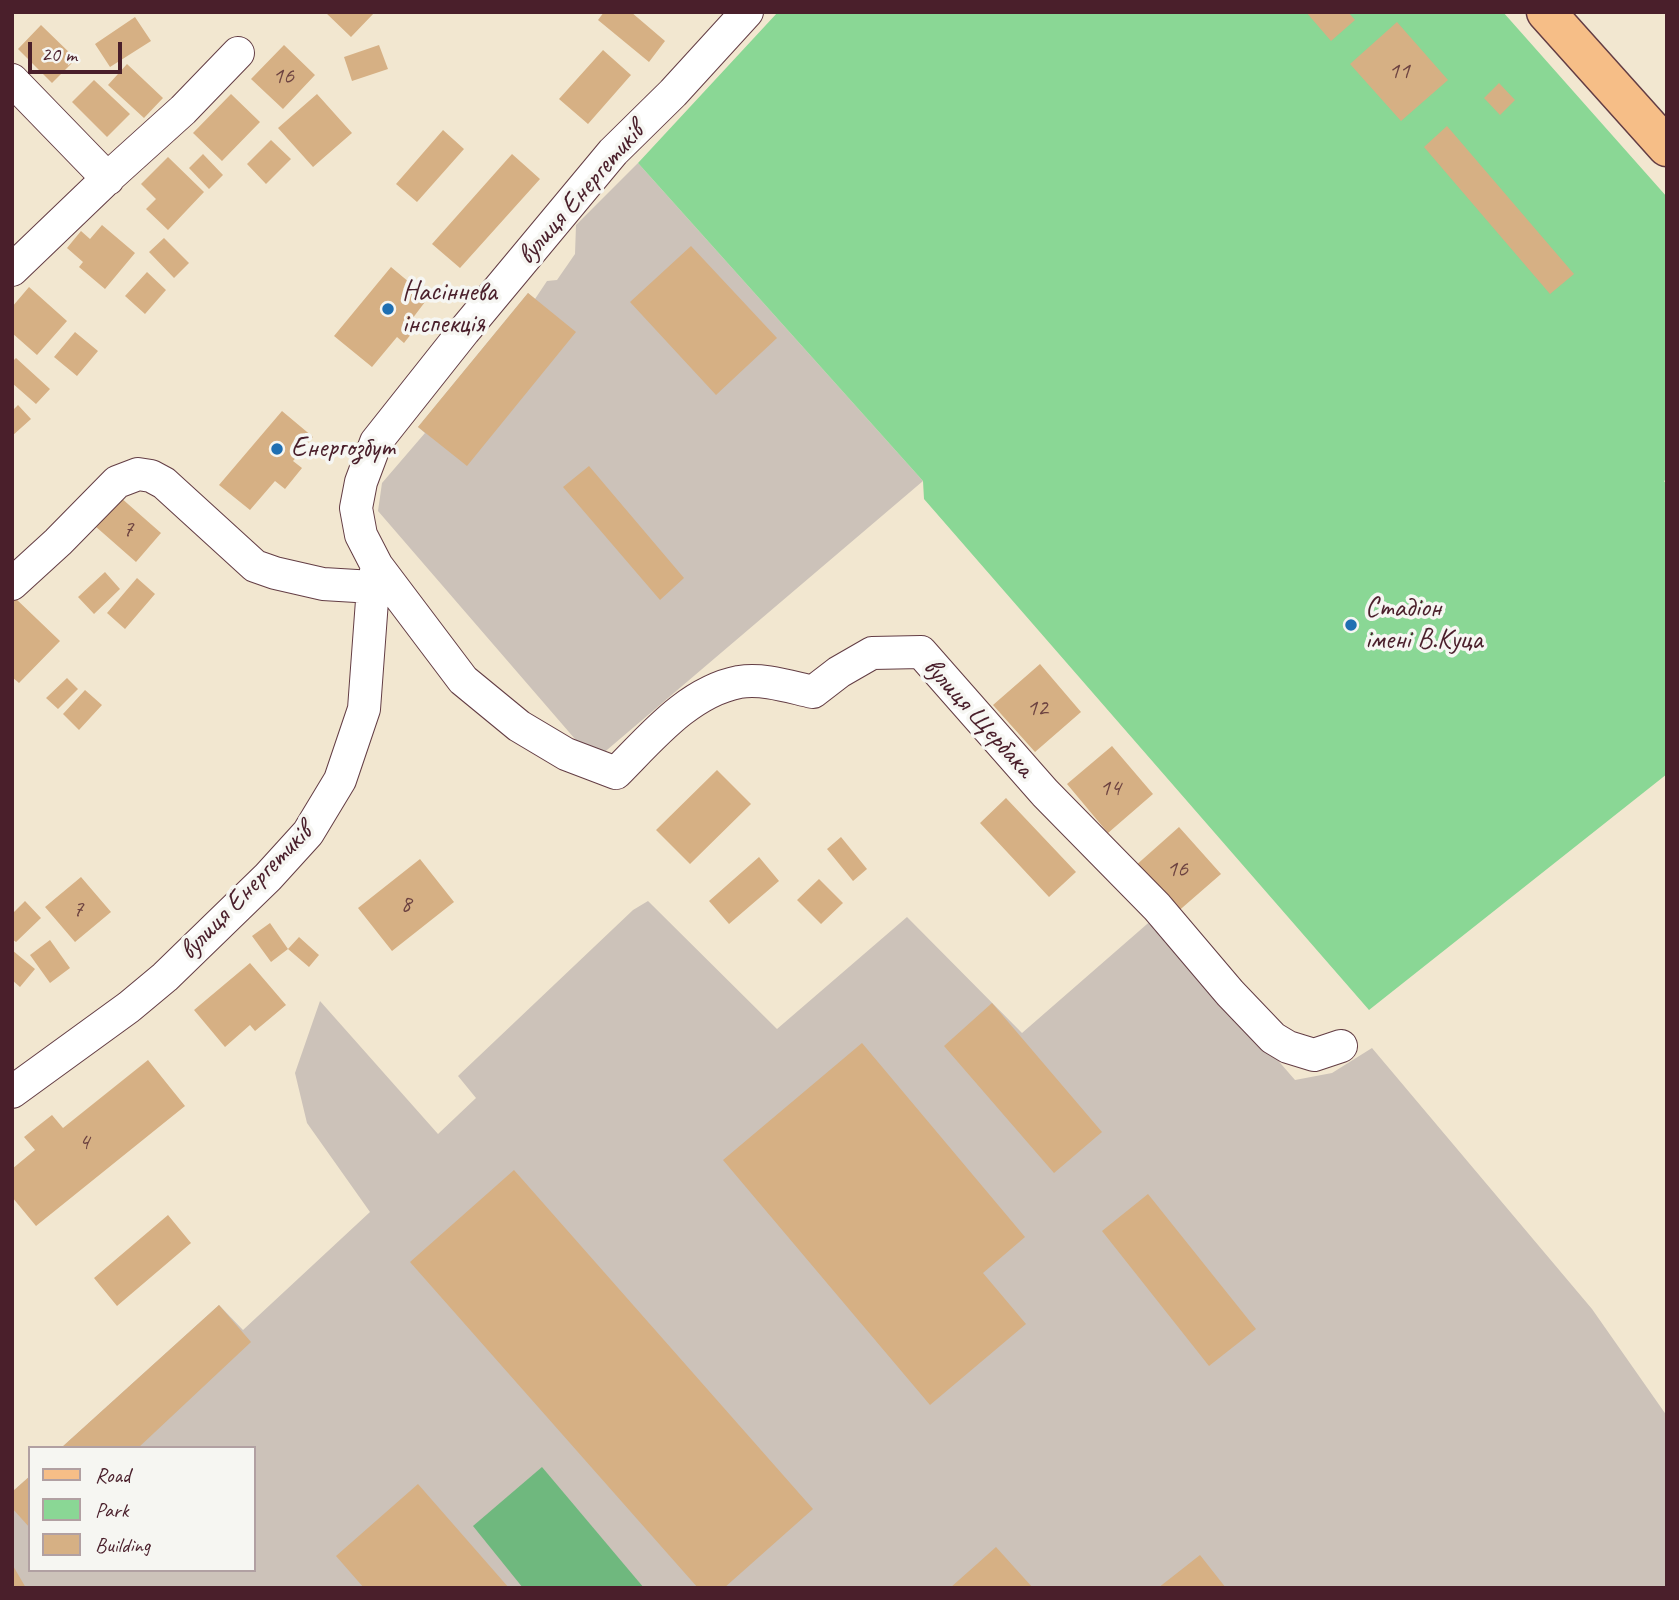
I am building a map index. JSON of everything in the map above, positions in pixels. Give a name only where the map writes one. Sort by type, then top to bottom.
[{"type":"main road","points":[[1546,12],[1667,147]]},
{"type":"street","name":"вулиця Енергетиків","points":[[12,1093],[129,1007],[165,977],[268,877],[308,833],[340,780],[364,709],[375,577],[361,535],[356,508],[361,482],[376,442],[464,331],[613,152],[673,93],[747,12]]},
{"type":"street","points":[[12,270],[183,110],[238,53]]},
{"type":"street","points":[[12,80],[108,179]]},
{"type":"street","points":[[12,584],[117,482],[138,474],[151,475],[164,482],[255,566],[323,584],[375,577]]},
{"type":"street","name":"вулиця Щербака","points":[[375,577],[463,680],[519,726],[566,754],[615,773],[655,734],[701,696],[740,682],[774,683],[813,692],[839,672],[872,653],[921,652],[1045,793],[1157,907],[1230,993],[1273,1038],[1288,1047],[1314,1055],[1341,1046]]},
{"type":"shaded area","points":[[638,163],[923,481],[594,761],[378,511],[382,483],[425,433],[418,427],[528,293],[535,299],[547,281],[557,280],[575,254],[576,225]]},
{"type":"shaded area","points":[[648,901],[777,1029],[907,917],[1022,1033],[1154,918],[1295,1080],[1332,1073],[1372,1048],[1592,1309],[1667,1416],[1667,1588],[12,1588],[12,1492],[28,1478],[28,1572],[256,1572],[256,1446],[63,1446],[219,1305],[243,1330],[370,1212],[307,1123],[295,1073],[320,1001],[438,1134],[476,1098],[458,1076],[633,910]]},
{"type":"green space","name":"Стадіон імені В.Куца","points":[[778,12],[1503,12],[1667,197],[1667,479],[1664,481],[1667,485],[1667,774],[1369,1010],[924,499],[923,481],[638,163]]},
{"type":"green space","points":[[542,1467],[644,1588],[523,1588],[473,1526]]},
{"type":"building","points":[[325,12],[375,12],[351,37]]},
{"type":"building","points":[[604,12],[631,12],[665,41],[649,62],[598,20]]},
{"type":"building","points":[[1306,12],[1348,12],[1355,20],[1331,41]]},
{"type":"building","points":[[135,17],[151,41],[110,67],[95,44]]},
{"type":"building","points":[[1397,22],[1448,80],[1401,121],[1350,64]]},
{"type":"building","points":[[41,25],[76,59],[52,83],[18,49]]},
{"type":"building","points":[[284,45],[315,75],[283,109],[251,79]]},
{"type":"building","points":[[379,45],[388,69],[352,81],[344,57]]},
{"type":"building","points":[[603,50],[631,75],[588,124],[559,99]]},
{"type":"building","points":[[127,64],[163,98],[144,118],[108,85]]},
{"type":"building","points":[[94,80],[130,114],[107,137],[72,102]]},
{"type":"building","points":[[1499,83],[1515,100],[1500,115],[1484,98]]},
{"type":"building","points":[[231,94],[260,122],[222,161],[193,133]]},
{"type":"building","points":[[317,94],[352,133],[313,167],[278,128]]},
{"type":"building","points":[[1447,126],[1574,274],[1550,294],[1424,147]]},
{"type":"building","points":[[443,130],[464,149],[417,202],[396,184]]},
{"type":"building","points":[[271,140],[291,159],[266,184],[247,164]]},
{"type":"building","points":[[203,154],[223,175],[209,189],[189,168]]},
{"type":"building","points":[[512,154],[540,179],[460,268],[432,244]]},
{"type":"building","points":[[168,157],[204,192],[168,230],[146,209],[156,199],[141,184]]},
{"type":"building","points":[[102,225],[135,253],[105,289],[79,267],[83,262],[67,248],[81,231],[90,239]]},
{"type":"building","points":[[164,238],[189,263],[174,278],[149,252]]},
{"type":"building","points":[[691,246],[777,338],[716,395],[630,302]]},
{"type":"building","name":"Насіннева інспекція","points":[[391,267],[428,298],[412,319],[419,324],[404,343],[397,337],[372,367],[334,336]]},
{"type":"building","points":[[147,272],[166,290],[145,314],[125,296]]},
{"type":"building","points":[[29,287],[67,321],[37,355],[12,333],[12,307]]},
{"type":"building","points":[[528,293],[576,332],[467,466],[418,427]]},
{"type":"building","points":[[75,332],[98,351],[77,376],[54,357]]},
{"type":"building","points":[[16,358],[50,389],[36,404],[12,383],[12,362]]},
{"type":"building","points":[[18,405],[31,419],[12,436],[12,411]]},
{"type":"building","name":"Енергозбут","points":[[282,411],[313,437],[293,461],[302,468],[285,489],[275,481],[250,510],[219,485]]},
{"type":"building","points":[[589,466],[684,578],[660,600],[563,487]]},
{"type":"building","points":[[120,497],[161,533],[136,562],[95,526]]},
{"type":"building","points":[[105,572],[120,589],[94,614],[78,597]]},
{"type":"building","points":[[137,578],[155,594],[125,629],[107,613]]},
{"type":"building","points":[[14,597],[60,641],[19,683],[12,677]]},
{"type":"building","points":[[1040,664],[1081,712],[1035,752],[993,705]]},
{"type":"building","points":[[67,678],[78,689],[58,709],[46,698]]},
{"type":"building","points":[[85,690],[102,705],[79,730],[63,714]]},
{"type":"building","points":[[1112,746],[1153,794],[1108,833],[1067,784]]},
{"type":"building","points":[[717,770],[751,804],[690,864],[656,830]]},
{"type":"building","points":[[1006,798],[1076,872],[1049,897],[980,823]]},
{"type":"building","points":[[1179,827],[1221,874],[1175,914],[1134,867]]},
{"type":"building","points":[[841,837],[867,869],[853,881],[827,849]]},
{"type":"building","points":[[759,857],[779,881],[729,924],[709,901]]},
{"type":"building","points":[[420,859],[454,902],[392,951],[358,908]]},
{"type":"building","points":[[81,877],[111,912],[75,942],[45,907]]},
{"type":"building","points":[[819,879],[843,903],[821,924],[797,900]]},
{"type":"building","points":[[25,901],[41,918],[16,942],[12,939],[12,914]]},
{"type":"building","points":[[270,923],[288,949],[271,962],[252,936]]},
{"type":"building","points":[[299,937],[319,955],[309,967],[288,949]]},
{"type":"building","points":[[50,940],[70,968],[50,983],[30,955]]},
{"type":"building","points":[[12,950],[35,969],[20,987],[12,980]]},
{"type":"building","points":[[250,963],[286,1005],[255,1031],[250,1025],[225,1047],[194,1010]]},
{"type":"building","points":[[992,1003],[1102,1132],[1054,1173],[944,1046]]},
{"type":"building","points":[[862,1043],[1025,1237],[983,1273],[1026,1324],[930,1405],[723,1160]]},
{"type":"building","points":[[148,1060],[185,1106],[36,1226],[12,1197],[12,1169],[35,1150],[24,1137],[52,1115],[63,1128]]},
{"type":"building","points":[[514,1170],[813,1509],[724,1588],[698,1588],[410,1262]]},
{"type":"building","points":[[1148,1194],[1256,1329],[1209,1366],[1102,1231]]},
{"type":"building","points":[[168,1215],[191,1243],[117,1306],[94,1278]]},
{"type":"building","points":[[219,1305],[251,1342],[140,1446],[63,1446]]},
{"type":"building","points":[[28,1478],[28,1526],[12,1508],[12,1492]]},
{"type":"building","points":[[418,1484],[509,1588],[364,1588],[336,1556]]},
{"type":"building","points":[[996,1547],[1033,1588],[950,1588]]},
{"type":"building","points":[[1200,1555],[1226,1588],[1158,1588]]},
{"type":"building","points":[[12,1564],[26,1588],[12,1588]]},
{"type":"place","name":"Насіннева інспекція","points":[[388,309]]},
{"type":"place","name":"Енергозбут","points":[[277,449]]},
{"type":"place","name":"Стадіон імені В.Куца","points":[[1351,625]]}]
